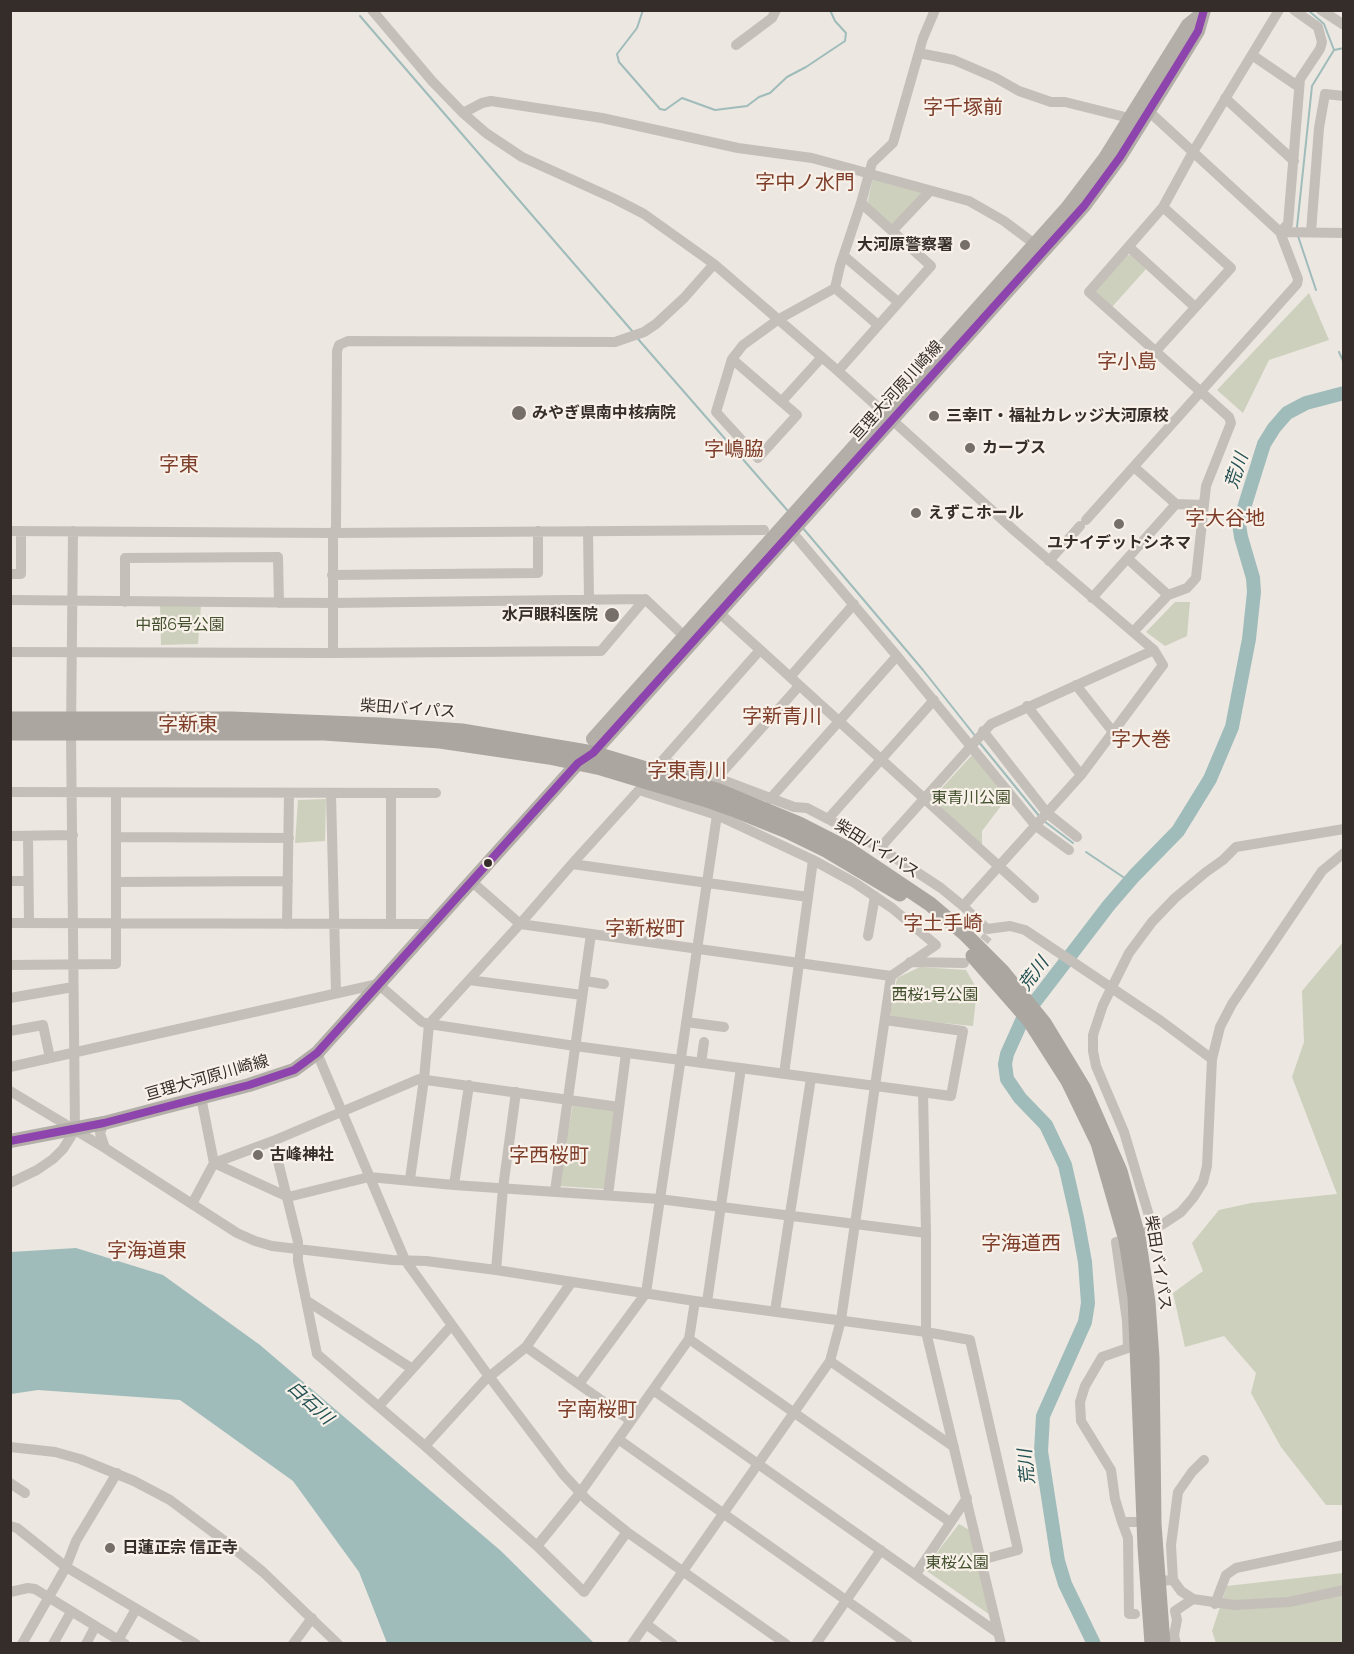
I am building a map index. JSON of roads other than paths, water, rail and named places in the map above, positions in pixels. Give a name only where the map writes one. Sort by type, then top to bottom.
[{"type":"highway","name":"柴田バイパス","points":[[10,719],[71,726]]},
{"type":"highway","name":"柴田バイパス","points":[[10,733],[71,726],[232,719],[462,731],[585,756],[719,791],[799,824],[848,849],[930,904],[964,933],[1000,976],[1051,1051],[1091,1127],[1132,1238],[1148,1604],[1152,1644]]},
{"type":"highway","name":"柴田バイパス","points":[[1000,976],[1029,1003],[1054,1037],[1091,1102],[1120,1171],[1132,1238],[1148,1302],[1165,1581],[1163,1644]]},
{"type":"main road","name":"亘理大河原川崎線","points":[[10,1141],[104,1124],[278,1076],[294,1070],[317,1053],[888,416],[1040,248],[1099,188],[1143,106],[1198,31],[1204,12]]},
{"type":"main road","name":"亘理大河原川崎線","points":[[1040,248],[1084,188],[1129,118],[1143,106]]},
{"type":"main road","name":"亘理大河原川崎線","points":[[585,756],[684,636],[715,610]]},
{"type":"street","points":[[372,10],[432,81],[486,133],[522,157],[644,214],[714,264],[838,370],[1049,561],[1154,650],[1163,665],[1081,775],[963,906]]},
{"type":"street","points":[[736,45],[772,18],[776,10]]},
{"type":"street","points":[[732,359],[797,415],[758,458],[716,412],[732,359],[743,345],[779,319],[835,288],[872,163],[893,143],[919,53],[935,10]]},
{"type":"street","points":[[1133,632],[1168,595],[1187,588],[1196,578],[1206,486],[1232,423],[1229,417],[1089,292],[1163,207],[1193,152],[1279,10]]},
{"type":"street","points":[[1049,561],[1297,284],[1298,279],[1286,232],[1299,87],[1300,79],[1320,50],[1322,42],[1318,27],[1294,10]]},
{"type":"street","points":[[1321,10],[1344,25]]},
{"type":"street","points":[[919,53],[954,60],[996,78],[1019,92],[1051,102],[1065,102],[1129,118]]},
{"type":"street","points":[[1252,55],[1299,87]]},
{"type":"street","points":[[1311,232],[1319,128],[1325,94],[1344,96]]},
{"type":"street","points":[[1225,98],[1294,161]]},
{"type":"street","points":[[463,113],[482,103],[492,101],[602,118],[738,148],[812,158],[969,201],[1004,220],[1040,248]]},
{"type":"street","points":[[1143,106],[1286,232],[1344,233]]},
{"type":"street","points":[[892,231],[930,191]]},
{"type":"street","points":[[838,370],[931,266],[861,204]]},
{"type":"street","points":[[1155,352],[1231,268],[1163,207]]},
{"type":"street","points":[[1129,247],[1195,307]]},
{"type":"street","points":[[844,256],[898,302]]},
{"type":"street","points":[[333,653],[332,575],[333,533],[336,528],[337,351],[339,345],[343,342],[615,342],[644,332],[669,313],[714,264]]},
{"type":"street","points":[[835,288],[878,325]]},
{"type":"street","points":[[782,402],[822,357]]},
{"type":"street","points":[[1134,467],[1176,504],[1204,505]]},
{"type":"street","points":[[1092,598],[1176,504]]},
{"type":"street","points":[[795,522],[854,604],[897,656],[934,700],[977,738],[1041,820],[1069,850]]},
{"type":"street","points":[[10,574],[21,574],[16,531],[333,533],[764,531]]},
{"type":"street","points":[[10,1183],[37,1170],[53,1159],[63,1149],[75,1130],[71,726],[73,531]]},
{"type":"street","points":[[332,575],[538,573],[538,531]]},
{"type":"street","points":[[588,531],[589,600]]},
{"type":"street","points":[[125,602],[124,558],[278,557],[279,603]]},
{"type":"street","points":[[1128,559],[1168,595]]},
{"type":"street","points":[[10,600],[332,603],[645,599],[684,636]]},
{"type":"street","points":[[10,652],[601,651],[645,599]]},
{"type":"street","points":[[790,677],[854,604]]},
{"type":"street","points":[[715,610],[1034,898]]},
{"type":"street","points":[[760,650],[662,761],[717,778],[794,807],[807,808],[828,819],[880,848],[941,888],[963,906],[988,933],[1010,926],[1025,930],[1161,1021],[1212,1059]]},
{"type":"street","points":[[880,848],[991,724],[1154,650]]},
{"type":"street","points":[[770,799],[897,656]]},
{"type":"street","points":[[1076,685],[1113,732]]},
{"type":"street","points":[[717,778],[799,686]]},
{"type":"street","points":[[828,819],[934,700]]},
{"type":"street","points":[[1027,706],[1081,775]]},
{"type":"street","points":[[977,738],[1041,820],[1077,837]]},
{"type":"street","points":[[410,1179],[429,1024],[520,924],[639,790],[717,815],[813,860],[875,896],[936,945],[891,976],[520,924],[471,881]]},
{"type":"street","points":[[10,792],[290,794],[436,792]]},
{"type":"street","points":[[10,965],[116,964],[116,793]]},
{"type":"street","points":[[391,793],[391,924]]},
{"type":"street","points":[[288,924],[290,794]]},
{"type":"street","points":[[331,794],[336,993]]},
{"type":"street","points":[[579,1384],[646,1293],[717,815]]},
{"type":"street","points":[[1153,1229],[1124,1132],[1096,1066],[1093,1035],[1102,1005],[1129,953],[1152,922],[1175,898],[1236,847],[1344,829]]},
{"type":"street","points":[[10,836],[73,835]]},
{"type":"street","points":[[28,836],[28,923]]},
{"type":"street","points":[[116,837],[289,838]]},
{"type":"street","points":[[1135,1614],[1129,1614],[1128,1538],[1115,1498],[1111,1470],[1081,1421],[1080,1402],[1085,1386],[1102,1357],[1128,1348],[1127,1321],[1116,1242],[1153,1229],[1181,1212],[1194,1198],[1203,1182],[1207,1166],[1212,1059],[1220,1027],[1232,1004],[1322,871],[1344,853]]},
{"type":"street","points":[[784,1074],[813,860]]},
{"type":"street","points":[[572,864],[808,897]]},
{"type":"street","points":[[10,881],[28,881]]},
{"type":"street","points":[[116,882],[288,881]]},
{"type":"street","points":[[868,936],[875,896]]},
{"type":"street","points":[[10,923],[426,924],[429,927]]},
{"type":"street","points":[[555,1191],[591,934]]},
{"type":"street","points":[[910,962],[964,963]]},
{"type":"street","points":[[632,1644],[830,1361],[841,1320],[891,976]]},
{"type":"street","points":[[469,980],[582,995]]},
{"type":"street","points":[[585,981],[604,984]]},
{"type":"street","points":[[10,1067],[378,984],[422,1022],[429,1024],[575,1046],[951,1096],[963,1031],[885,1020]]},
{"type":"street","points":[[10,998],[73,987]]},
{"type":"street","points":[[686,1022],[724,1027]]},
{"type":"street","points":[[10,1031],[43,1025],[50,1058]]},
{"type":"street","points":[[701,1063],[704,1042]]},
{"type":"street","points":[[317,1053],[405,1260],[451,1326],[563,1474],[580,1493],[627,1532],[786,1644]]},
{"type":"street","points":[[608,1195],[626,1053]]},
{"type":"street","points":[[707,1302],[741,1068]]},
{"type":"street","points":[[775,1311],[811,1078]]},
{"type":"street","points":[[214,1163],[342,1113],[419,1079],[619,1107]]},
{"type":"street","points":[[454,1185],[470,1085]]},
{"type":"street","points":[[10,1091],[255,1242],[298,1250],[426,1260],[970,1340],[1018,1551],[981,1560]]},
{"type":"street","points":[[496,1270],[503,1188],[516,1092]]},
{"type":"street","points":[[923,1093],[926,1332],[999,1638]]},
{"type":"street","points":[[192,1204],[214,1163],[201,1097]]},
{"type":"street","points":[[104,1124],[100,1132],[105,1148]]},
{"type":"street","points":[[273,1141],[288,1197],[317,1354],[425,1446],[537,1546],[584,1592],[627,1532]]},
{"type":"street","points":[[214,1163],[288,1197],[369,1177],[410,1179],[454,1185],[659,1199],[926,1233]]},
{"type":"street","points":[[425,1446],[489,1377],[526,1347],[571,1282]]},
{"type":"street","points":[[307,1301],[411,1368]]},
{"type":"street","points":[[537,1546],[580,1493],[690,1339],[695,1301]]},
{"type":"street","points":[[379,1406],[451,1326]]},
{"type":"street","points":[[690,1339],[950,1522]]},
{"type":"street","points":[[526,1347],[630,1421]]},
{"type":"street","points":[[830,1361],[954,1447]]},
{"type":"street","points":[[653,1390],[916,1574],[999,1638]]},
{"type":"street","points":[[618,1439],[908,1644]]},
{"type":"street","points":[[10,1447],[55,1452],[80,1459],[117,1473],[161,1494],[188,1512],[263,1572],[338,1644]]},
{"type":"street","points":[[1204,1461],[1192,1472],[1178,1492],[1165,1581],[1193,1599],[1234,1605],[1289,1602],[1344,1590]]},
{"type":"street","points":[[22,1644],[66,1567],[76,1541],[117,1473]]},
{"type":"street","points":[[10,1483],[26,1493]]},
{"type":"street","points":[[916,1574],[967,1498]]},
{"type":"street","points":[[1122,1522],[1144,1522]]},
{"type":"street","points":[[10,1526],[17,1528],[66,1567],[196,1644]]},
{"type":"street","points":[[1215,1604],[1226,1575],[1236,1568],[1344,1545]]},
{"type":"street","points":[[816,1644],[881,1550]]},
{"type":"street","points":[[16,1591],[35,1589],[119,1642],[136,1609]]},
{"type":"street","points":[[1176,1644],[1175,1611],[1193,1599]]},
{"type":"street","points":[[53,1644],[71,1612]]},
{"type":"street","points":[[293,1644],[312,1618]]},
{"type":"street","points":[[646,1624],[674,1644]]},
{"type":"street","points":[[86,1644],[95,1627]]},
{"type":"water","name":"白石川","points":[[76,1248],[163,1275],[260,1345],[501,1551],[594,1643],[387,1643],[359,1572],[293,1481],[180,1400],[38,1390],[11,1394],[11,1252]]},
{"type":"waterway","points":[[643,10],[637,28],[617,54],[619,62],[660,109],[665,110],[682,98],[715,110],[747,106],[759,97],[770,93],[787,77],[845,41],[846,33],[835,21],[830,10]]},
{"type":"waterway","points":[[1308,10],[1324,24],[1334,50]]},
{"type":"waterway","points":[[360,16],[633,332]]},
{"type":"waterway","points":[[1297,227],[1312,86],[1334,50],[1344,48]]},
{"type":"waterway","points":[[1298,236],[1316,290]]},
{"type":"waterway","points":[[638,339],[788,511]]},
{"type":"waterway","points":[[1339,352],[1344,363]]},
{"type":"waterway","name":"荒川","points":[[1094,1644],[1065,1584],[1058,1561],[1041,1451],[1043,1416],[1085,1322],[1088,1303],[1085,1262],[1065,1165],[1046,1125],[1020,1098],[1007,1079],[1005,1064],[1007,1054],[1024,1016],[1109,905],[1178,831],[1210,779],[1232,727],[1249,639],[1254,592],[1253,578],[1239,524],[1264,444],[1287,413],[1306,403],[1344,393]]},
{"type":"waterway","points":[[802,527],[923,670],[976,737]]},
{"type":"waterway","points":[[979,742],[1040,817]]},
{"type":"waterway","points":[[1044,821],[1073,843]]},
{"type":"waterway","points":[[1086,852],[1129,881]]},
{"type":"tunnel","points":[[974,952],[988,936]]},
{"type":"place","name":"大河原警察署","points":[[965,245]]},
{"type":"place","name":"みやぎ県南中核病院","points":[[519,413]]},
{"type":"place","name":"三幸IT・福祉カレッジ大河原校","points":[[934,416]]},
{"type":"place","name":"カーブス","points":[[970,448]]},
{"type":"place","name":"えずこホール","points":[[916,513]]},
{"type":"place","name":"ユナイデットシネマ","points":[[1119,524]]},
{"type":"place","name":"水戸眼科医院","points":[[612,615]]},
{"type":"place","name":"古峰神社","points":[[258,1155]]},
{"type":"place","name":"日蓮正宗 信正寺","points":[[110,1548]]},
{"type":"district","name":"字千塚前","points":[[963,108]]},
{"type":"district","name":"字中ノ水門","points":[[805,183]]},
{"type":"district","name":"字小島","points":[[1127,362]]},
{"type":"district","name":"字嶋脇","points":[[734,450]]},
{"type":"district","name":"字東","points":[[179,465]]},
{"type":"district","name":"字大谷地","points":[[1225,519]]},
{"type":"district","name":"字新青川","points":[[782,717]]},
{"type":"district","name":"字新東","points":[[188,725]]},
{"type":"district","name":"字大巻","points":[[1141,740]]},
{"type":"district","name":"字東青川","points":[[687,771]]},
{"type":"district","name":"字土手崎","points":[[943,924]]},
{"type":"district","name":"字新桜町","points":[[645,929]]},
{"type":"district","name":"字西桜町","points":[[549,1156]]},
{"type":"district","name":"字海道西","points":[[1021,1244]]},
{"type":"district","name":"字海道東","points":[[147,1251]]},
{"type":"district","name":"字南桜町","points":[[597,1410]]},
{"type":"park label","name":"中部6号公園","points":[[180,625]]},
{"type":"park label","name":"東青川公園","points":[[971,798]]},
{"type":"park label","name":"西桜1号公園","points":[[935,995]]},
{"type":"park label","name":"東桜公園","points":[[957,1563]]}]
